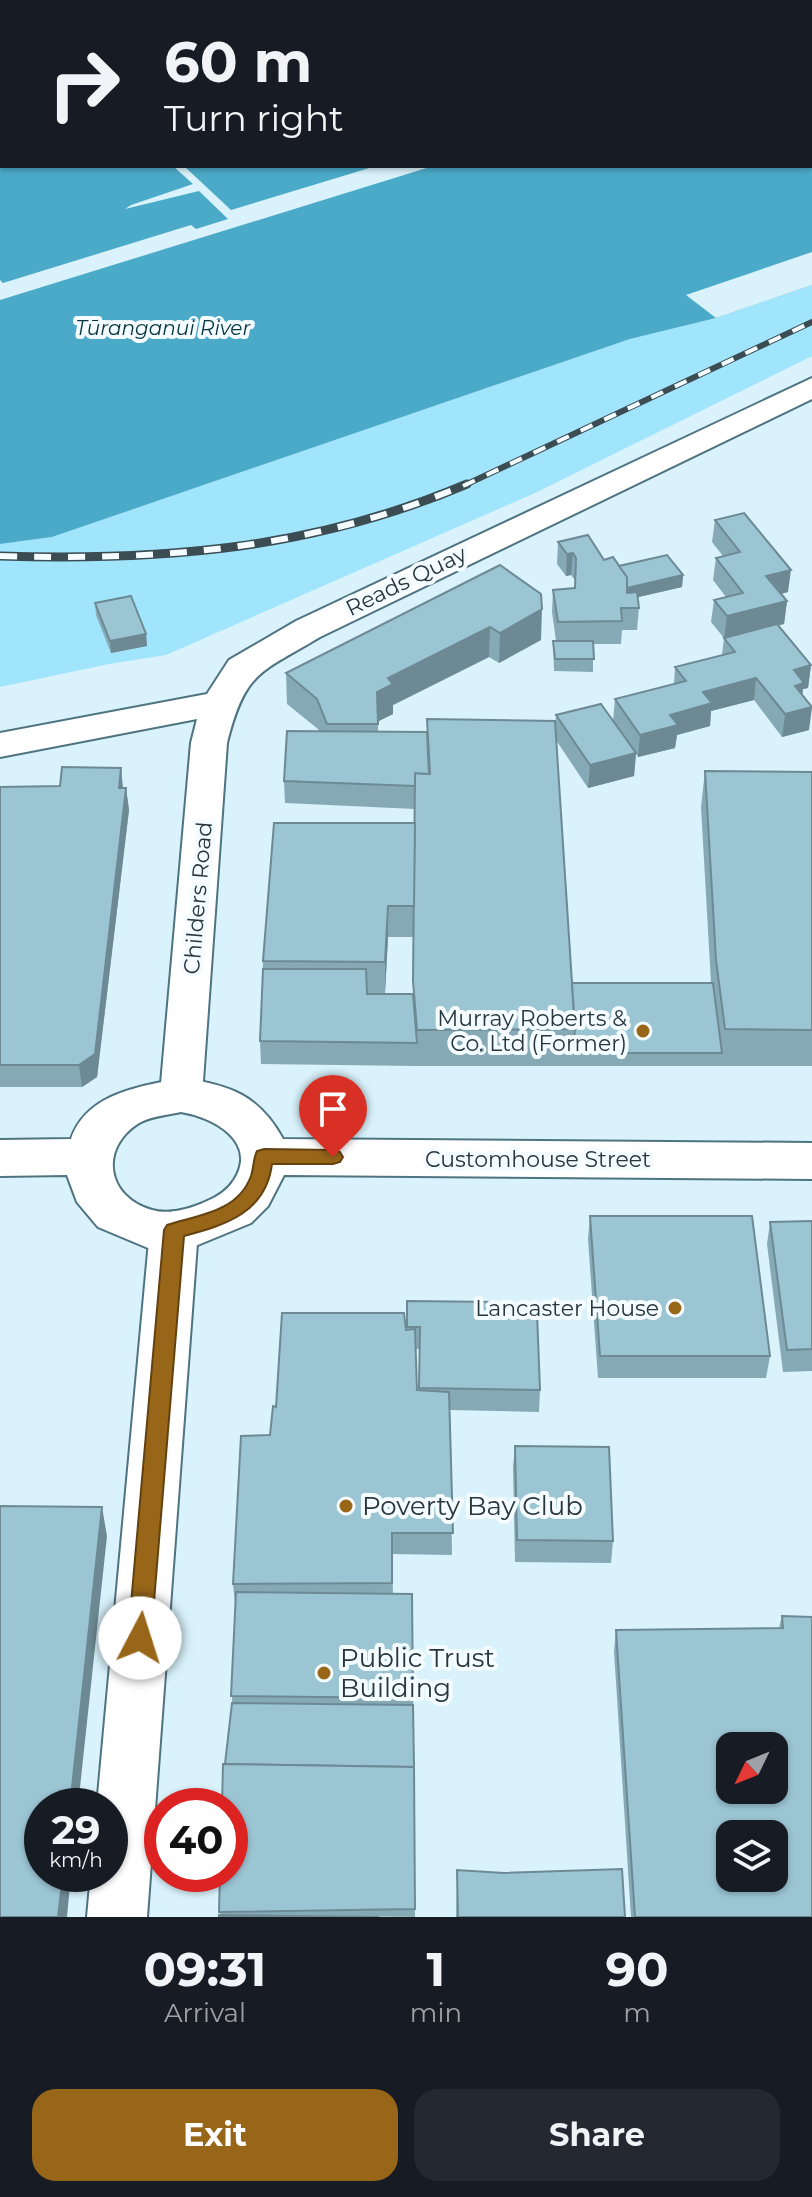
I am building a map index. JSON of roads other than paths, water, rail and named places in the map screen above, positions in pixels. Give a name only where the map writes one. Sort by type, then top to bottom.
[{"type":"main road","points":[[181,1095],[207,1098],[230,1107],[248,1120],[259,1137],[264,1157],[261,1174],[252,1192],[238,1207],[220,1219],[174,1230],[149,1229],[107,1210],[94,1194],[87,1176],[87,1157],[93,1140],[119,1112],[138,1102],[181,1095]]},
{"type":"main road","points":[[0,1158],[87,1157]]},
{"type":"main road","name":"Customhouse Street","points":[[264,1157],[812,1161]]},
{"type":"main road","points":[[117,1917],[174,1230]]},
{"type":"street","name":"Reads Quay","points":[[219,703],[242,668],[274,647],[367,599],[812,387]]},
{"type":"street","points":[[0,745],[219,703]]},
{"type":"street","name":"Childers Road","points":[[181,1095],[209,743],[219,703]]},
{"type":"water","name":"Tūranganui River","points":[[0,168],[812,168],[812,285],[716,318],[630,339],[52,537],[0,544]]},
{"type":"railway","points":[[463,486],[812,322]]},
{"type":"railway","points":[[0,556],[121,556],[238,546],[296,537],[353,523],[467,484]]},
{"type":"place","name":"Murray Roberts & Co. Ltd (Former)","points":[[643,1031]]},
{"type":"place","name":"Lancaster House","points":[[675,1308]]},
{"type":"place","name":"Poverty Bay Club","points":[[346,1506]]},
{"type":"place","name":"Public Trust Building","points":[[324,1673]]}]
